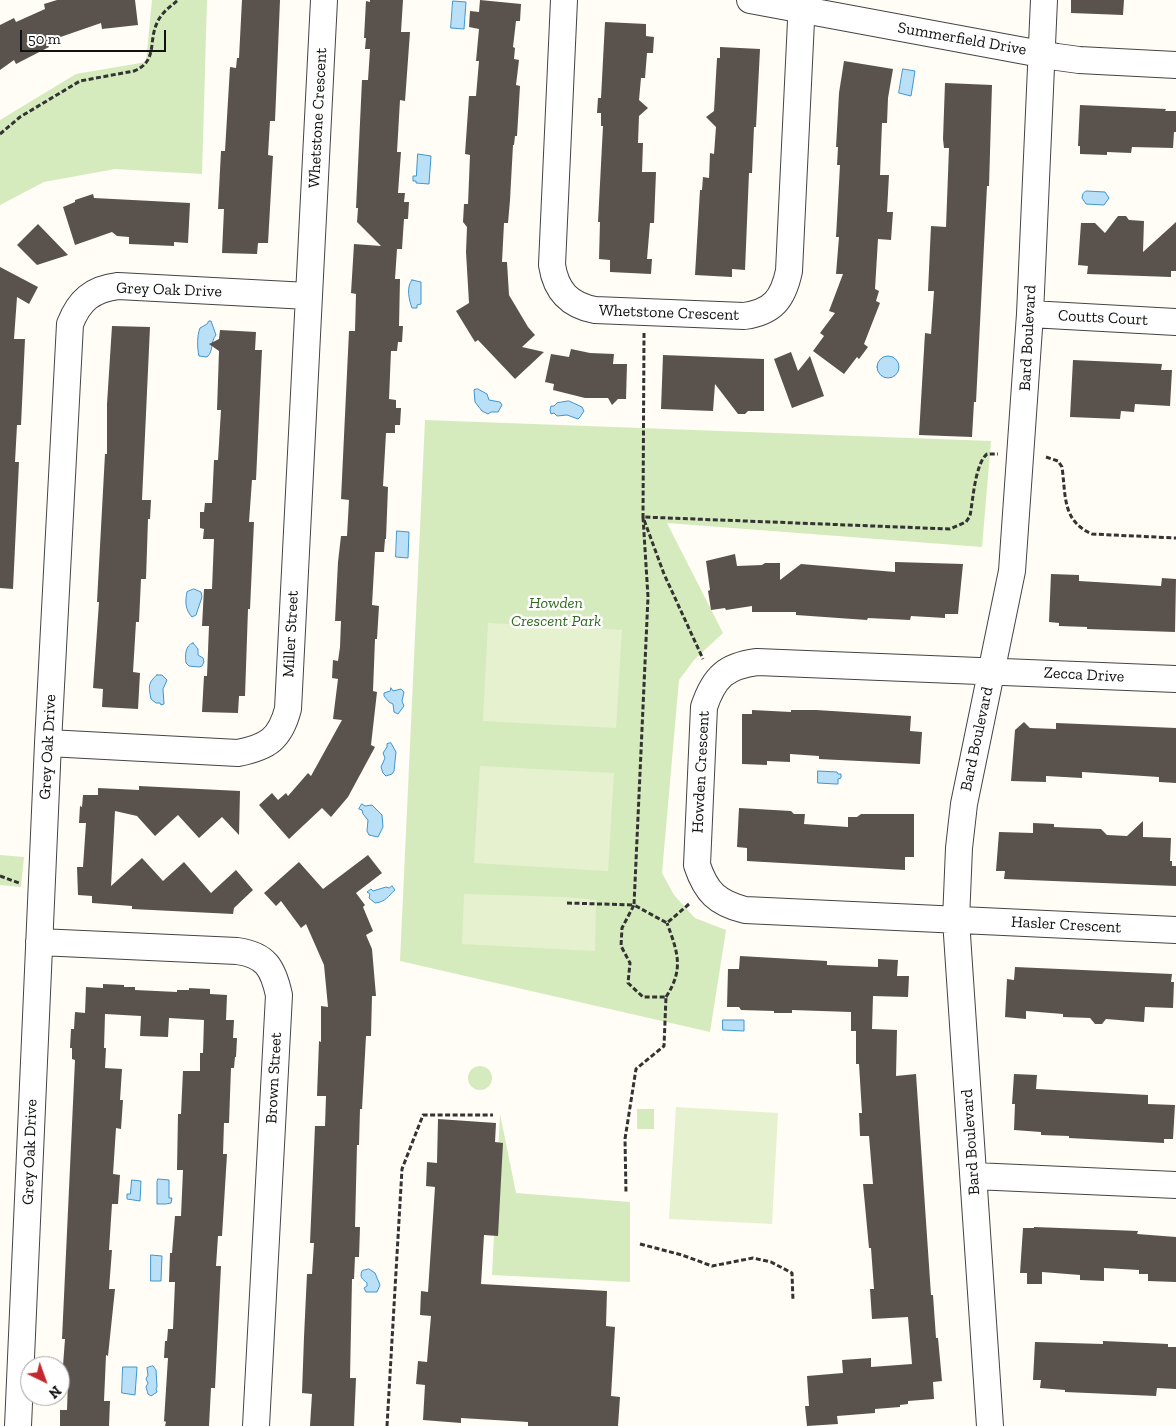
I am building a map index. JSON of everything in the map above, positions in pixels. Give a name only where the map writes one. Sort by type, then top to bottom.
[{"type":"street","name":"Whetstone Crescent","points":[[308,296],[324,0]]},
{"type":"street","name":"Whetstone Crescent","points":[[564,0],[553,255],[554,276],[558,287],[566,296],[584,308],[595,310],[744,316],[758,314],[776,303],[782,294],[789,271],[801,5]]},
{"type":"street","name":"Summerfield Drive","points":[[750,0],[801,5],[1079,60],[1176,65]]},
{"type":"street","name":"Bard Boulevard","points":[[990,1426],[956,920],[959,848],[964,804],[1012,571],[1030,314],[1044,0]]},
{"type":"street","name":"Grey Oak Drive","points":[[18,1426],[38,942],[70,324],[74,313],[81,304],[98,290],[118,286],[308,296]]},
{"type":"street","name":"Miller Street","points":[[48,743],[238,753],[257,749],[270,742],[284,722],[288,709],[308,296]]},
{"type":"street","name":"Coutts Court","points":[[1030,314],[1176,322]]},
{"type":"street","name":"Howden Crescent","points":[[956,920],[745,910],[728,906],[717,899],[705,886],[697,865],[704,707],[715,681],[727,670],[740,664],[757,662],[991,671]]},
{"type":"street","name":"Zecca Drive","points":[[991,671],[1176,680]]},
{"type":"street","name":"Hasler Crescent","points":[[956,920],[1176,930]]},
{"type":"street","name":"Brown Street","points":[[38,942],[237,951],[251,953],[263,960],[272,969],[279,995],[256,1426]]},
{"type":"street","points":[[974,1176],[1176,1185]]},
{"type":"path","points":[[0,134],[20,117],[80,81],[142,68],[150,57],[156,24],[166,10],[178,0]]},
{"type":"path","points":[[646,312],[643,517],[648,597],[634,904],[622,928],[621,946],[630,963],[628,983],[643,997],[666,998]]},
{"type":"path","points":[[643,517],[950,529],[966,522],[970,516],[978,469],[983,457],[987,454],[998,454]]},
{"type":"path","points":[[1046,457],[1058,461],[1062,467],[1068,512],[1080,529],[1092,534],[1176,538]]},
{"type":"path","points":[[643,517],[664,574],[703,659]]},
{"type":"path","points":[[0,876],[19,883]]},
{"type":"path","points":[[567,903],[634,904],[667,923],[678,963],[674,985],[666,998],[664,1046],[636,1069],[625,1139],[626,1192]]},
{"type":"path","points":[[667,923],[689,904]]},
{"type":"path","points":[[386,1426],[402,1169],[424,1114],[493,1115]]},
{"type":"path","points":[[640,1244],[682,1255],[712,1266],[753,1258],[772,1262],[792,1274],[793,1301]]},
{"type":"green space","points":[[152,0],[207,0],[202,174],[115,169],[44,182],[0,205],[0,120],[76,74],[146,62]]},
{"type":"green space","name":"Howden Crescent Park","points":[[425,420],[991,441],[982,547],[667,523],[723,633],[694,660],[679,680],[662,873],[674,895],[695,918],[726,930],[710,1032],[400,961]]},
{"type":"green space","points":[[488,623],[622,630],[616,728],[483,721]]},
{"type":"green space","points":[[480,766],[614,773],[608,871],[474,863]]},
{"type":"green space","points":[[0,855],[24,857],[21,887],[0,885]]},
{"type":"green space","points":[[464,894],[565,897],[596,900],[595,951],[462,944]]},
{"type":"green space","points":[[475,1066],[485,1066],[492,1073],[492,1083],[485,1090],[475,1090],[468,1083],[468,1073]]},
{"type":"green space","points":[[676,1107],[778,1113],[772,1224],[669,1219]]},
{"type":"green space","points":[[637,1109],[654,1109],[654,1129],[637,1129]]},
{"type":"green space","points":[[500,1114],[516,1193],[630,1202],[630,1282],[492,1275]]},
{"type":"water","points":[[453,1],[466,2],[464,29],[451,28]]},
{"type":"water","points":[[903,69],[915,71],[911,96],[899,93]]},
{"type":"water","points":[[418,154],[431,156],[429,184],[413,181],[413,176],[416,176]]},
{"type":"water","points":[[1086,191],[1105,192],[1109,198],[1104,205],[1086,204],[1082,198]]},
{"type":"water","points":[[412,280],[421,282],[421,304],[417,305],[417,308],[412,308],[409,297],[409,286]]},
{"type":"water","points":[[211,321],[216,335],[209,355],[207,357],[199,356],[199,331]]},
{"type":"water","points":[[888,356],[898,363],[899,367],[892,377],[888,378],[878,371],[877,367],[884,357]]},
{"type":"water","points":[[478,389],[487,394],[489,400],[500,402],[502,405],[498,412],[488,414],[482,411],[475,402],[474,390]]},
{"type":"water","points":[[569,401],[582,407],[584,411],[578,419],[567,415],[557,416],[554,413],[551,414],[551,406]]},
{"type":"water","points":[[397,531],[409,532],[408,558],[396,557]]},
{"type":"water","points":[[194,589],[201,592],[202,597],[196,615],[192,617],[186,605],[186,599],[187,592]]},
{"type":"water","points":[[193,643],[198,649],[198,655],[203,658],[204,662],[199,667],[189,666],[186,663],[187,648]]},
{"type":"water","points":[[157,675],[162,675],[167,680],[163,689],[164,704],[161,705],[151,699],[150,692],[150,683]]},
{"type":"water","points":[[391,688],[393,691],[401,689],[404,692],[402,701],[404,706],[398,714],[394,712],[393,704],[384,696],[384,693],[390,691]]},
{"type":"water","points":[[391,743],[396,752],[394,771],[386,776],[381,767],[385,758],[383,753],[387,744]]},
{"type":"water","points":[[818,771],[837,772],[841,774],[841,778],[838,779],[838,784],[818,783]]},
{"type":"water","points":[[362,804],[365,806],[372,805],[382,815],[383,827],[378,837],[369,835],[367,831],[368,820],[362,810],[359,809]]},
{"type":"water","points":[[392,886],[395,890],[382,901],[375,903],[369,898],[370,894],[367,892],[371,889],[373,891]]},
{"type":"water","points":[[723,1020],[744,1020],[744,1031],[723,1030]]},
{"type":"water","points":[[158,1179],[169,1180],[169,1198],[172,1198],[171,1203],[157,1204]]},
{"type":"water","points":[[132,1180],[141,1181],[140,1201],[127,1199],[127,1194],[130,1194]]},
{"type":"water","points":[[151,1255],[162,1256],[161,1281],[151,1281]]},
{"type":"water","points":[[369,1269],[375,1273],[380,1285],[377,1292],[366,1292],[364,1288],[367,1286],[367,1283],[362,1278],[361,1273]]},
{"type":"water","points":[[153,1366],[156,1370],[157,1392],[151,1396],[148,1394],[146,1379],[148,1375],[147,1368]]},
{"type":"water","points":[[123,1367],[137,1367],[135,1395],[122,1393]]},
{"type":"building","points":[[57,0],[135,0],[138,25],[102,29],[101,23],[46,42],[49,47],[16,64],[14,60],[0,70],[0,25],[14,18],[16,22],[45,9],[44,4]]},
{"type":"building","points":[[242,0],[280,0],[275,121],[270,121],[268,155],[273,156],[268,243],[258,243],[257,254],[222,253],[224,209],[218,209],[221,151],[225,151],[230,67],[236,68],[237,58],[239,58]]},
{"type":"building","points":[[370,0],[403,0],[401,32],[410,32],[405,101],[400,100],[397,152],[401,152],[398,193],[405,193],[404,202],[409,202],[408,219],[404,219],[402,249],[397,249],[395,279],[400,279],[399,326],[403,326],[402,342],[398,342],[397,351],[391,351],[389,399],[396,400],[396,408],[401,408],[400,425],[395,425],[395,433],[386,433],[383,486],[388,487],[386,539],[384,552],[375,552],[372,605],[379,606],[377,639],[375,639],[373,691],[377,692],[371,745],[375,747],[348,797],[331,817],[322,808],[289,839],[259,805],[272,793],[278,800],[286,793],[288,796],[308,773],[311,776],[342,720],[333,719],[338,679],[332,678],[333,660],[338,661],[340,647],[341,621],[335,621],[338,562],[341,536],[347,536],[349,500],[341,499],[349,331],[355,331],[356,294],[351,293],[354,244],[381,246],[357,222],[358,208],[356,208],[362,80],[368,80],[370,49],[365,49],[366,38],[364,38],[366,1],[370,2]]},
{"type":"building","points":[[480,0],[521,4],[520,21],[516,21],[513,47],[515,48],[514,59],[519,60],[516,85],[520,86],[517,136],[515,136],[513,145],[508,223],[504,223],[502,262],[507,262],[509,295],[528,327],[535,335],[522,347],[544,352],[515,379],[478,340],[475,342],[456,311],[469,303],[466,252],[467,227],[463,222],[464,204],[468,204],[470,155],[465,154],[469,96],[476,96],[479,61],[476,61],[479,29],[469,27],[470,11],[479,12]]},
{"type":"building","points":[[1071,0],[1124,0],[1123,15],[1071,13]]},
{"type":"building","points":[[605,22],[646,24],[646,36],[654,37],[653,53],[647,53],[645,78],[641,78],[639,100],[648,108],[639,116],[638,143],[643,143],[642,172],[656,172],[654,223],[650,223],[647,259],[652,259],[651,274],[610,272],[610,260],[599,259],[600,222],[598,222],[603,126],[601,126],[601,113],[597,113],[598,98],[601,98]]},
{"type":"building","points":[[720,47],[760,49],[752,173],[749,173],[745,270],[732,269],[732,277],[695,275],[700,190],[702,190],[703,177],[709,178],[710,153],[714,154],[716,127],[706,117],[714,111],[717,58],[720,58]]},
{"type":"building","points":[[844,61],[893,69],[888,98],[887,123],[882,123],[880,175],[889,175],[887,212],[893,212],[891,240],[878,239],[875,289],[879,291],[876,301],[880,303],[864,344],[868,347],[859,359],[857,357],[844,374],[813,351],[824,336],[820,333],[835,313],[829,311],[843,274],[836,274],[839,237],[836,237],[840,165],[837,165],[838,147],[836,147],[839,93]]},
{"type":"building","points":[[945,83],[992,85],[989,186],[987,186],[976,402],[974,402],[972,437],[919,435],[925,333],[931,334],[934,291],[928,291],[931,226],[946,227],[949,148],[944,148],[943,139]]},
{"type":"building","points":[[1080,105],[1176,111],[1176,132],[1174,132],[1173,148],[1132,147],[1131,153],[1107,152],[1107,155],[1080,154],[1080,146],[1078,146]]},
{"type":"building","points":[[93,194],[94,198],[190,203],[188,243],[174,242],[174,246],[129,244],[129,237],[117,236],[112,232],[75,245],[63,207],[75,202],[75,200]]},
{"type":"building","points":[[1118,216],[1126,216],[1129,220],[1144,221],[1143,252],[1176,222],[1176,271],[1171,271],[1171,277],[1087,274],[1088,266],[1078,265],[1081,223],[1095,223],[1105,233]]},
{"type":"building","points":[[38,224],[68,255],[37,265],[17,245]]},
{"type":"building","points":[[0,267],[38,287],[29,304],[17,297],[14,339],[25,339],[21,425],[17,425],[15,462],[19,462],[13,589],[0,588]]},
{"type":"building","points":[[112,326],[150,327],[142,500],[151,500],[150,519],[148,519],[146,579],[141,579],[139,622],[136,622],[133,672],[140,673],[138,709],[102,707],[103,689],[93,688],[99,602],[97,602],[105,454],[107,454],[107,404]]},
{"type":"building","points":[[220,330],[256,332],[255,350],[262,350],[256,480],[252,480],[249,522],[254,522],[245,696],[239,696],[238,713],[202,712],[204,676],[207,676],[209,626],[202,626],[204,589],[212,589],[214,539],[203,539],[204,529],[200,528],[200,512],[204,512],[205,503],[212,503],[214,460],[218,460],[221,410],[217,410],[219,351],[209,344],[219,339]]},
{"type":"building","points":[[571,349],[590,353],[614,354],[613,364],[627,364],[626,399],[618,399],[612,405],[608,398],[585,398],[553,390],[554,384],[545,382],[551,354],[569,357]]},
{"type":"building","points":[[791,352],[798,371],[810,356],[824,396],[792,408],[774,359]]},
{"type":"building","points":[[663,355],[764,359],[764,411],[748,411],[745,414],[738,414],[715,384],[713,411],[661,409]]},
{"type":"building","points":[[1073,360],[1162,364],[1161,370],[1172,370],[1170,406],[1135,404],[1134,412],[1121,411],[1120,419],[1070,417]]},
{"type":"building","points":[[735,554],[737,566],[780,563],[780,580],[801,564],[895,572],[895,562],[963,564],[958,614],[945,614],[945,618],[911,616],[910,620],[868,618],[867,620],[796,615],[796,612],[752,612],[752,606],[711,610],[706,561]]},
{"type":"building","points":[[1051,574],[1079,575],[1079,581],[1161,586],[1162,578],[1176,579],[1175,632],[1087,629],[1087,627],[1059,626],[1059,623],[1049,622]]},
{"type":"building","points":[[752,710],[791,712],[791,710],[816,710],[911,716],[910,731],[922,732],[920,764],[819,759],[819,756],[790,754],[790,762],[767,761],[767,765],[742,764],[742,714],[752,714]]},
{"type":"building","points":[[1024,722],[1030,728],[1056,729],[1056,723],[1176,728],[1176,783],[1159,782],[1159,777],[1082,772],[1082,778],[1046,776],[1046,782],[1011,781],[1015,730]]},
{"type":"building","points":[[139,786],[240,791],[239,835],[222,817],[199,838],[178,815],[155,836],[137,816],[115,811],[111,886],[142,858],[163,881],[184,862],[211,893],[236,870],[253,890],[234,908],[233,914],[132,909],[132,906],[92,903],[92,896],[78,895],[77,867],[83,867],[86,823],[79,823],[83,795],[98,795],[98,788],[139,790]]},
{"type":"building","points":[[739,808],[791,811],[794,814],[805,814],[804,824],[848,827],[848,817],[857,817],[861,814],[914,814],[914,857],[905,857],[905,870],[747,861],[747,848],[737,847]]},
{"type":"building","points":[[1143,821],[1143,837],[1171,838],[1170,861],[1172,861],[1172,866],[1176,866],[1176,886],[1004,879],[1005,871],[996,871],[999,832],[1033,833],[1033,823],[1054,824],[1054,827],[1101,829],[1107,835],[1127,836]]},
{"type":"building","points":[[368,855],[382,873],[356,893],[365,905],[363,907],[373,931],[366,935],[372,949],[376,996],[372,996],[371,1036],[366,1036],[362,1109],[360,1109],[359,1145],[357,1145],[355,1227],[360,1227],[359,1257],[355,1257],[354,1279],[352,1279],[350,1378],[356,1378],[354,1426],[310,1426],[312,1394],[302,1393],[304,1337],[307,1274],[312,1274],[314,1243],[310,1243],[315,1126],[325,1126],[326,1096],[317,1096],[319,1041],[321,1042],[321,1006],[328,1007],[324,965],[306,924],[301,928],[281,901],[276,906],[264,893],[299,862],[323,889]]},
{"type":"building","points":[[740,956],[827,961],[827,965],[878,967],[878,959],[898,960],[897,976],[909,976],[908,997],[873,996],[872,1029],[897,1030],[896,1076],[916,1074],[931,1295],[933,1295],[942,1381],[933,1382],[934,1399],[908,1401],[908,1404],[900,1405],[900,1407],[875,1409],[875,1413],[837,1416],[838,1424],[807,1426],[805,1406],[809,1406],[807,1376],[843,1373],[842,1360],[871,1358],[871,1367],[912,1364],[908,1317],[872,1319],[870,1289],[874,1289],[863,1184],[873,1184],[869,1136],[860,1136],[859,1113],[862,1113],[859,1064],[856,1064],[856,1031],[851,1031],[851,1012],[792,1010],[792,1013],[774,1013],[774,1011],[741,1010],[739,1007],[727,1007],[728,969],[739,969]]},
{"type":"building","points":[[1015,967],[1172,974],[1171,982],[1174,982],[1173,1008],[1145,1007],[1144,1022],[1106,1019],[1102,1024],[1095,1024],[1090,1018],[1063,1017],[1063,1014],[1026,1011],[1026,1019],[1005,1017],[1007,979],[1014,980]]},
{"type":"building","points":[[103,984],[135,987],[135,990],[177,992],[177,990],[189,990],[189,988],[210,989],[210,994],[227,995],[226,1020],[234,1020],[233,1038],[237,1038],[236,1057],[234,1068],[231,1068],[229,1123],[224,1123],[223,1154],[227,1154],[222,1236],[218,1236],[216,1266],[221,1266],[215,1388],[211,1388],[209,1426],[165,1426],[166,1422],[164,1421],[168,1358],[164,1358],[165,1341],[167,1341],[168,1329],[173,1329],[175,1282],[169,1282],[170,1253],[172,1253],[175,1216],[181,1216],[183,1170],[177,1170],[178,1114],[181,1114],[183,1071],[200,1071],[200,1053],[203,1053],[204,1020],[169,1018],[168,1037],[140,1036],[141,1016],[105,1014],[105,1068],[122,1069],[120,1100],[123,1100],[121,1129],[116,1128],[113,1174],[120,1175],[118,1204],[112,1204],[109,1250],[112,1250],[109,1289],[115,1289],[108,1356],[106,1355],[104,1401],[110,1401],[109,1426],[60,1426],[60,1410],[67,1410],[67,1406],[70,1406],[70,1356],[64,1356],[65,1339],[62,1339],[75,1060],[72,1059],[72,1048],[70,1048],[71,1029],[74,1029],[75,1012],[85,1013],[86,987],[103,988]]},
{"type":"building","points":[[1014,1074],[1037,1075],[1036,1089],[1148,1095],[1148,1104],[1175,1105],[1173,1139],[1164,1139],[1164,1143],[1069,1138],[1069,1136],[1041,1135],[1041,1132],[1014,1130],[1015,1104],[1012,1104]]},
{"type":"building","points":[[438,1119],[496,1123],[495,1142],[503,1143],[498,1236],[484,1235],[481,1284],[607,1291],[606,1326],[615,1327],[611,1396],[620,1397],[618,1426],[528,1426],[528,1422],[461,1418],[461,1423],[423,1420],[425,1385],[416,1384],[418,1361],[427,1362],[431,1316],[420,1315],[421,1291],[428,1292],[435,1187],[426,1186],[427,1162],[437,1163]]},
{"type":"building","points":[[1023,1228],[1138,1231],[1137,1234],[1176,1237],[1176,1282],[1148,1281],[1148,1274],[1139,1274],[1139,1270],[1104,1268],[1104,1281],[1080,1280],[1080,1275],[1042,1272],[1042,1284],[1027,1284],[1027,1273],[1020,1273]]},
{"type":"building","points":[[1103,1341],[1168,1344],[1168,1347],[1176,1347],[1176,1389],[1157,1388],[1156,1396],[1065,1392],[1065,1390],[1040,1388],[1041,1380],[1033,1380],[1035,1342],[1103,1344]]}]
